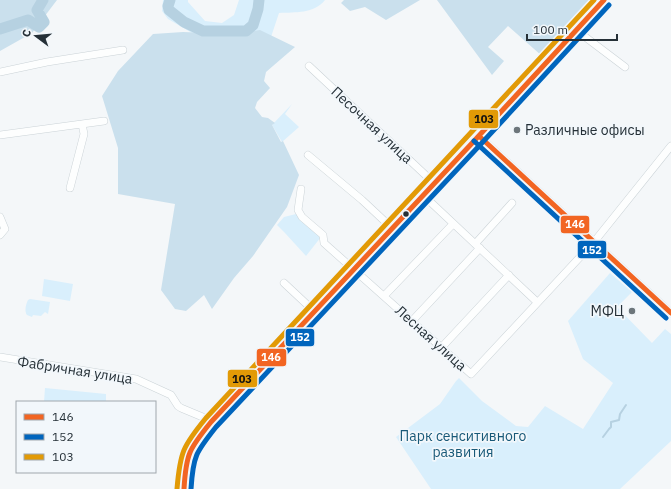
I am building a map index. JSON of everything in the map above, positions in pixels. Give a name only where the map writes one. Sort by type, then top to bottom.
[{"type":"street","points":[[576,30],[625,67]]},
{"type":"street","points":[[0,72],[47,62],[123,50]]},
{"type":"street","name":"Песочная улица","points":[[310,66],[434,183]]},
{"type":"street","points":[[0,135],[104,121]]},
{"type":"street","points":[[70,188],[84,134],[82,124]]},
{"type":"street","points":[[479,136],[671,313]]},
{"type":"street","name":"Лесная улица","points":[[301,189],[298,210],[302,217],[323,235],[324,243],[471,374],[594,242],[671,146]]},
{"type":"street","points":[[308,155],[393,228]]},
{"type":"street","points":[[423,195],[537,302]]},
{"type":"street","points":[[412,321],[512,203]]},
{"type":"street","points":[[0,218],[2,232]]},
{"type":"street","points":[[384,296],[453,224]]},
{"type":"street","points":[[441,348],[509,275]]},
{"type":"street","points":[[284,283],[314,312]]},
{"type":"street","name":"Фабричная улица","points":[[0,357],[136,379],[171,395],[178,406],[211,422]]},
{"type":"green space","points":[[163,0],[188,0],[188,2],[205,21],[222,23],[234,15],[239,0],[325,0],[321,5],[310,10],[279,13],[271,37],[192,33],[168,19],[162,11]]},
{"type":"green space","points":[[292,104],[285,114],[299,127],[282,142],[272,125]]},
{"type":"green space","points":[[296,214],[321,237],[306,256],[277,225],[284,217]]},
{"type":"green space","name":"Парк сенситивного развития","points":[[610,273],[632,292],[617,307],[652,343],[665,329],[671,334],[671,441],[620,489],[431,489],[396,437],[440,404],[459,378],[482,401],[516,426],[528,427],[545,406],[583,429],[613,383],[583,359],[568,321]]},
{"type":"green space","points":[[355,275],[360,278],[210,436],[198,461],[192,489],[188,489],[192,456],[202,438]]},
{"type":"green space","points":[[44,279],[73,284],[70,301],[42,296]]},
{"type":"green space","points":[[28,300],[50,302],[48,314],[45,312],[41,316],[33,315],[32,317],[27,315],[26,308]]},
{"type":"green space","points":[[45,388],[106,394],[106,401],[44,401]]},
{"type":"shaded area","points":[[0,0],[57,0],[32,33],[0,51]]},
{"type":"shaded area","points":[[344,0],[420,0],[386,20],[365,7],[350,11],[341,3]]},
{"type":"shaded area","points":[[437,0],[596,0],[546,55],[542,56],[508,26],[488,47],[504,61],[492,75]]},
{"type":"shaded area","points":[[260,30],[295,47],[266,72],[264,81],[270,88],[257,102],[255,108],[262,117],[268,118],[275,123],[272,125],[281,142],[283,141],[299,175],[287,207],[253,256],[234,278],[212,309],[204,295],[186,311],[175,309],[161,290],[175,204],[118,194],[118,148],[102,96],[118,71],[153,34],[183,32],[236,34]]},
{"type":"waterway","points":[[0,29],[28,20],[39,27],[44,22],[37,10],[43,0]]},
{"type":"waterway","points":[[170,0],[168,6],[169,10],[184,22],[203,31],[246,31],[253,25],[259,0]]},
{"type":"waterway","points":[[603,437],[611,427],[611,422],[619,420],[620,414],[626,405]]},
{"type":"transit line","name":"103","points":[[177,489],[181,458],[184,450],[192,436],[206,418],[594,0]]},
{"type":"transit line","name":"146","points":[[184,489],[186,468],[190,452],[211,422],[604,0]]},
{"type":"transit line","name":"152","points":[[191,489],[193,469],[197,455],[216,427],[609,5]]},
{"type":"transit line","name":"146","points":[[479,136],[671,313]]},
{"type":"transit line","name":"152","points":[[474,141],[666,318]]},
{"type":"place","name":"Различные офисы","points":[[517,130]]},
{"type":"place","name":"МФЦ","points":[[632,311]]}]
